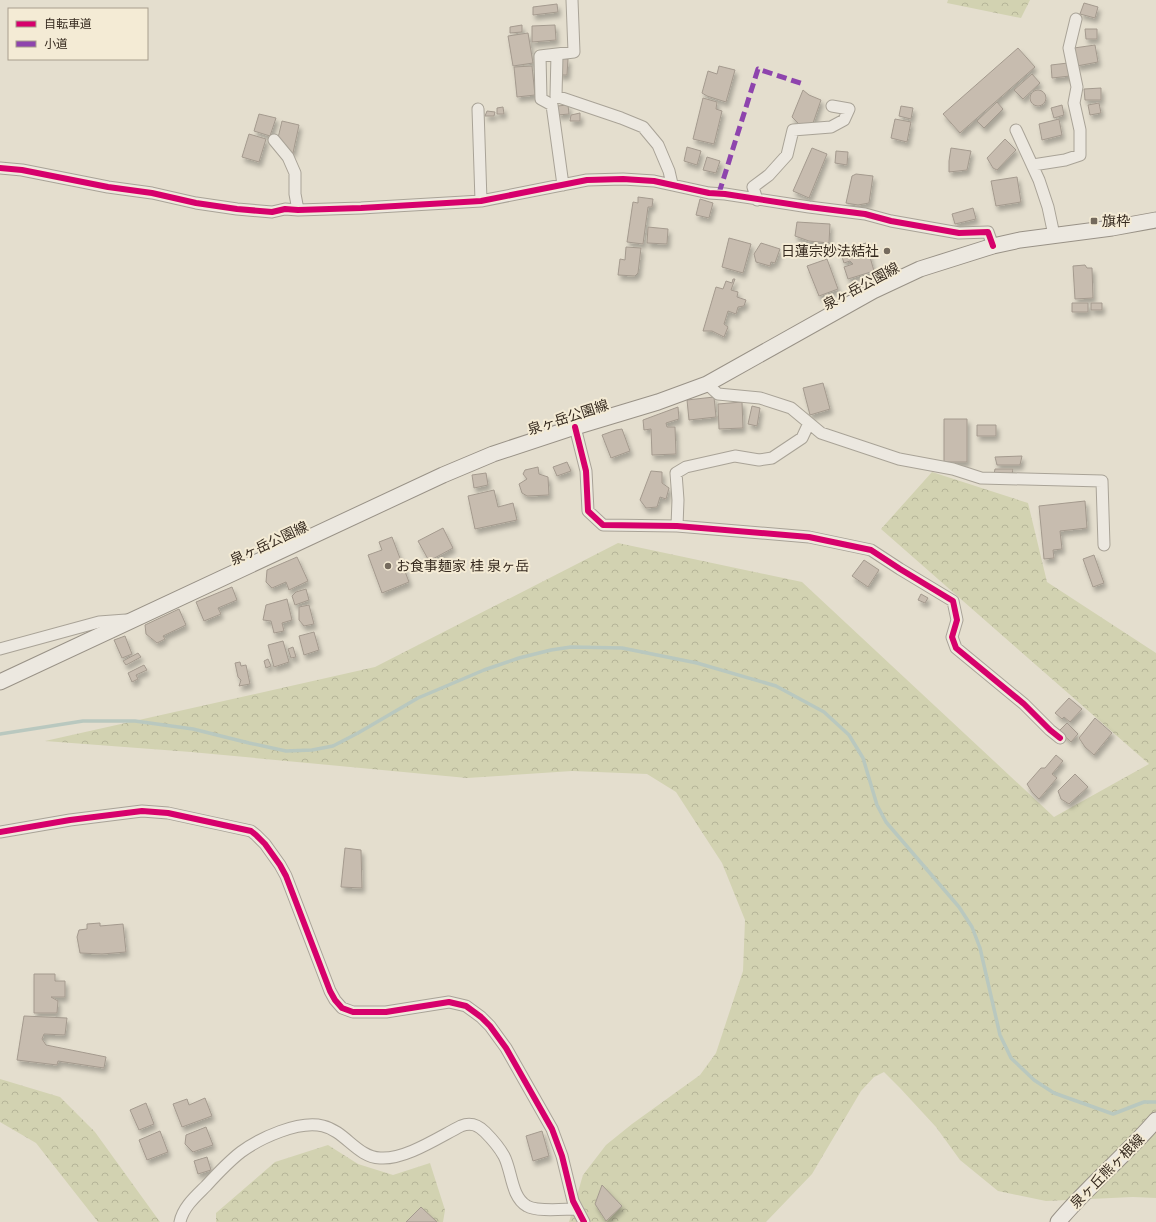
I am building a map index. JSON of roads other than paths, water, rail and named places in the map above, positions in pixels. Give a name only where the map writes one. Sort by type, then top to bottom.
[{"type":"main road","name":"泉ヶ岳公園線","points":[[0,682],[443,475],[493,454],[658,402],[707,384],[873,291],[920,269],[993,246],[1054,235],[1112,228],[1156,220]]},
{"type":"main road","name":"泉ヶ丘熊ヶ根線","points":[[1058,1222],[1073,1204],[1142,1136],[1156,1120]]},
{"type":"street","points":[[563,185],[552,104],[541,99],[540,56],[574,52],[572,0]]},
{"type":"street","points":[[1033,165],[1065,160],[1080,155],[1080,130],[1074,103],[1077,87],[1070,48],[1076,19]]},
{"type":"street","points":[[557,54],[556,96],[643,127],[658,144],[669,171],[672,184]]},
{"type":"street","points":[[757,200],[753,188],[787,155],[794,130],[831,127],[844,120],[849,109],[832,106]]},
{"type":"street","points":[[478,109],[481,201]]},
{"type":"street","points":[[1016,130],[1033,165],[1048,207],[1054,235]]},
{"type":"street","points":[[274,140],[288,157],[295,173],[295,194],[298,210]]},
{"type":"street","points":[[0,168],[22,170],[108,187],[152,193],[196,203],[272,212],[285,209],[298,210],[481,201],[587,180],[623,179],[672,184],[709,193],[865,214],[891,221],[959,233],[988,232],[993,246]]},
{"type":"street","points":[[707,384],[718,394],[760,398],[790,408],[821,433],[893,457],[953,468],[982,478],[1102,481],[1104,545]]},
{"type":"street","points":[[677,526],[678,500],[676,473],[686,467],[735,456],[759,460],[772,458],[802,438],[809,423]]},
{"type":"street","points":[[575,427],[586,471],[588,511],[603,525],[677,526],[809,537],[871,550],[953,601],[957,620],[952,637],[956,648],[1024,704],[1060,738]]},
{"type":"street","points":[[0,649],[98,622],[131,620]]},
{"type":"street","points":[[0,832],[70,820],[142,811],[168,813],[198,819],[243,829],[256,835],[274,856],[286,876],[330,991],[342,1008],[348,1011],[361,1013],[386,1012],[449,1002],[466,1006],[490,1026],[510,1054],[552,1129],[562,1156],[576,1209],[584,1222]]},
{"type":"street","points":[[180,1222],[187,1206],[230,1161],[242,1151],[260,1140],[278,1132],[304,1124],[314,1124],[329,1128],[343,1136],[365,1154],[381,1158],[403,1155],[467,1123],[472,1124],[481,1128],[499,1147],[510,1170],[517,1194],[527,1206],[542,1209],[576,1209]]},
{"type":"waterway","points":[[0,734],[83,721],[135,721],[193,729],[286,751],[312,750],[333,746],[418,698],[484,670],[519,658],[551,650],[571,647],[622,648],[697,663],[776,686],[824,712],[849,735],[863,758],[877,805],[886,822],[959,907],[972,927],[980,948],[1000,1035],[1011,1058],[1034,1080],[1054,1093],[1113,1114],[1144,1102],[1156,1102]]},
{"type":"place","name":"旗枠","points":[[1094,221]]},
{"type":"place","name":"日蓮宗妙法結社","points":[[887,251]]},
{"type":"place","name":"お食事麺家 桂 泉ヶ岳","points":[[388,566]]}]
